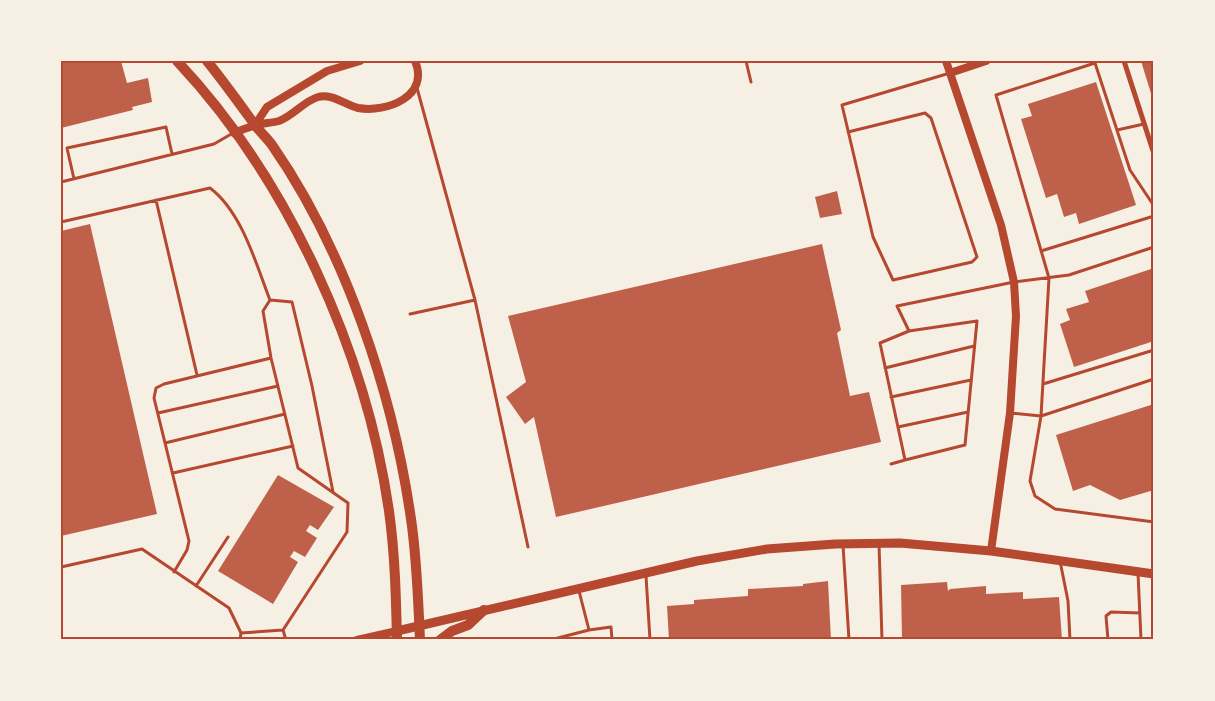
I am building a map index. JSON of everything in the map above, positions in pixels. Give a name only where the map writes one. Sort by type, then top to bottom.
[{"type":"main road","points":[[177,61],[234,133],[268,182],[307,254],[332,310],[356,372],[377,451],[389,510],[397,635],[419,625],[741,552],[843,544],[900,543],[991,551],[1154,574]]},
{"type":"main road","points":[[206,61],[271,144],[325,240],[362,326],[378,373],[397,442],[407,493],[415,555],[420,640]]},
{"type":"main road","points":[[440,640],[452,631],[468,625],[484,610]]},
{"type":"street","points":[[255,125],[267,107],[327,72],[360,61]]},
{"type":"street","points":[[234,133],[255,125],[279,121],[318,97],[328,97],[359,108],[372,109],[394,104],[410,96],[417,88],[420,78],[415,61]]},
{"type":"street","points":[[946,61],[1001,225],[1014,282],[1016,316],[1010,413],[991,551]]},
{"type":"street","points":[[950,73],[986,61]]},
{"type":"street","points":[[1124,61],[1154,154]]},
{"type":"street","points":[[357,640],[397,635]]},
{"type":"lane","points":[[746,61],[751,82]]},
{"type":"lane","points":[[1154,206],[1130,170],[1095,63],[996,95],[1049,278],[1043,384],[1030,481],[1035,496],[1055,509],[1154,522]]},
{"type":"lane","points":[[848,132],[925,113],[931,118],[977,257],[972,262],[893,280],[878,252],[873,237],[848,132],[842,105],[950,73]]},
{"type":"lane","points":[[417,88],[475,300],[528,547]]},
{"type":"lane","points":[[1117,130],[1144,124]]},
{"type":"lane","points":[[74,179],[67,148],[166,126],[172,154]]},
{"type":"lane","points":[[61,182],[214,144],[234,133]]},
{"type":"lane","points":[[61,222],[210,188],[220,195],[247,238],[270,300]]},
{"type":"lane","points":[[156,200],[197,376]]},
{"type":"lane","points":[[1041,251],[1154,216]]},
{"type":"lane","points":[[909,331],[897,306],[1014,282],[1069,275],[1154,247]]},
{"type":"lane","points":[[270,300],[263,311],[271,358],[298,468],[348,503],[347,532],[283,630],[286,640]]},
{"type":"lane","points":[[270,300],[292,302],[312,386],[333,492]]},
{"type":"lane","points":[[410,314],[475,300]]},
{"type":"lane","points":[[891,464],[965,445],[977,321],[909,331],[880,343],[905,460]]},
{"type":"lane","points":[[885,368],[974,346]]},
{"type":"lane","points":[[1043,384],[1154,350]]},
{"type":"lane","points":[[174,572],[187,550],[189,540],[154,398],[156,388],[164,384],[271,358]]},
{"type":"lane","points":[[1010,413],[1040,416],[1154,379]]},
{"type":"lane","points":[[891,397],[971,380]]},
{"type":"lane","points":[[158,413],[278,386]]},
{"type":"lane","points":[[898,427],[968,412]]},
{"type":"lane","points":[[165,443],[285,414]]},
{"type":"lane","points":[[173,473],[293,446]]},
{"type":"lane","points":[[196,586],[228,537]]},
{"type":"lane","points":[[843,544],[849,640]]},
{"type":"lane","points":[[879,544],[882,640]]},
{"type":"lane","points":[[61,567],[142,549],[229,608],[242,633],[240,640]]},
{"type":"lane","points":[[1060,561],[1068,602],[1070,640]]},
{"type":"lane","points":[[1138,572],[1141,640]]},
{"type":"lane","points":[[645,573],[650,640]]},
{"type":"lane","points":[[578,588],[589,630]]},
{"type":"lane","points":[[1108,640],[1106,616],[1111,612],[1140,613]]},
{"type":"lane","points":[[550,640],[589,630],[611,627],[612,640]]},
{"type":"lane","points":[[242,633],[283,630]]},
{"type":"building","points":[[61,61],[121,61],[127,83],[148,78],[152,102],[132,107],[133,110],[61,128]]},
{"type":"building","points":[[1141,61],[1154,61],[1154,100],[1153,100]]},
{"type":"building","points":[[1096,82],[1136,205],[1079,224],[1076,213],[1064,217],[1057,194],[1046,198],[1021,119],[1032,116],[1028,104]]},
{"type":"building","points":[[837,191],[842,214],[820,218],[815,197]]},
{"type":"building","points":[[90,224],[157,514],[61,536],[61,231]]},
{"type":"building","points":[[822,244],[841,330],[837,333],[850,396],[869,392],[881,442],[556,517],[534,417],[525,424],[506,397],[526,382],[508,316]]},
{"type":"building","points":[[1154,268],[1154,341],[1074,367],[1060,324],[1070,320],[1066,309],[1089,302],[1085,291]]},
{"type":"building","points":[[1154,404],[1154,490],[1120,500],[1090,485],[1073,491],[1056,435]]},
{"type":"building","points":[[278,475],[334,507],[318,530],[310,525],[306,531],[317,538],[305,557],[294,551],[290,557],[298,562],[273,604],[218,571]]},
{"type":"building","points":[[828,581],[831,640],[669,640],[667,606],[694,604],[694,600],[748,596],[748,589],[803,586],[803,584]]},
{"type":"building","points":[[947,582],[948,591],[950,589],[986,586],[986,594],[1023,592],[1023,599],[1059,597],[1062,640],[902,640],[901,585]]}]
